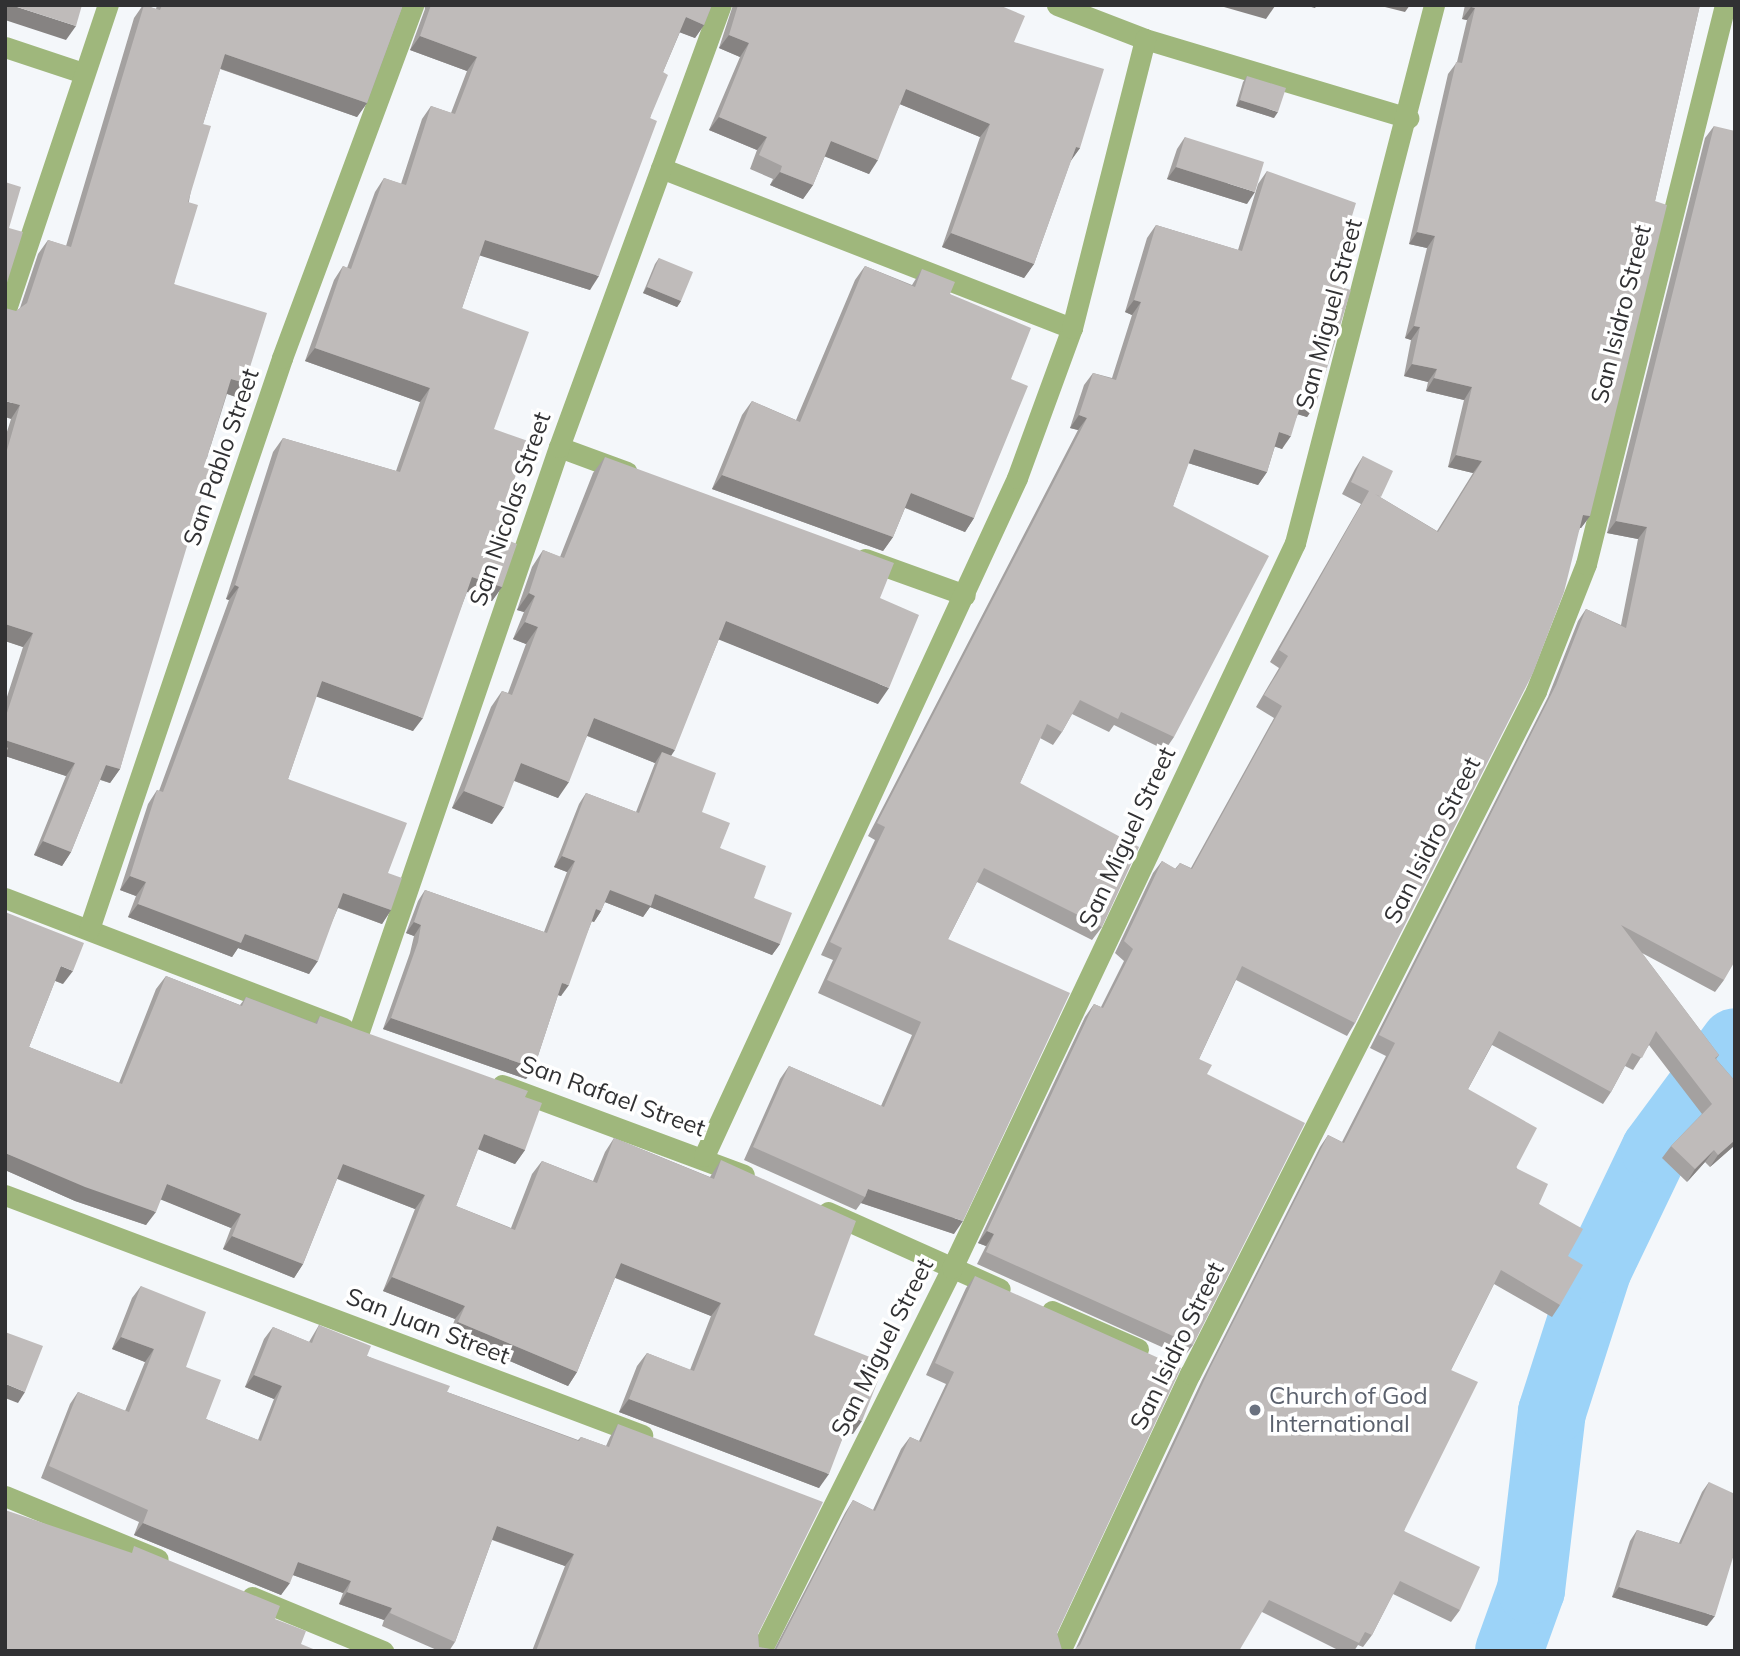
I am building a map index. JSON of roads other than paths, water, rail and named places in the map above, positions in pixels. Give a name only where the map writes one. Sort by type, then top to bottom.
[{"type":"street","points":[[5,312],[108,5]]},
{"type":"street","name":"San Pablo Street","points":[[89,929],[282,358],[414,5]]},
{"type":"street","name":"San Nicolas Street","points":[[359,1034],[559,447],[721,5]]},
{"type":"street","points":[[1057,5],[1145,39],[1408,118]]},
{"type":"street","name":"San Miguel Street","points":[[761,1651],[825,1504],[952,1268],[1295,543],[1408,118],[1434,5]]},
{"type":"street","name":"San Isidro Street","points":[[1060,1651],[1190,1374],[1506,752],[1553,650],[1586,564],[1725,5]]},
{"type":"street","points":[[704,1156],[1017,478],[1072,328],[1145,39]]},
{"type":"street","points":[[5,47],[83,74]]},
{"type":"street","points":[[661,168],[1072,328]]},
{"type":"street","points":[[559,447],[651,481]]},
{"type":"street","points":[[847,552],[965,595]]},
{"type":"street","points":[[5,898],[384,1043]]},
{"type":"street","name":"San Rafael Street","points":[[486,1079],[704,1156],[766,1184]]},
{"type":"street","name":"San Juan Street","points":[[5,1195],[663,1443]]},
{"type":"street","points":[[803,1201],[1190,1374]]},
{"type":"street","points":[[5,1496],[182,1568]]},
{"type":"street","points":[[232,1589],[383,1651]]},
{"type":"waterway","points":[[1509,1651],[1531,1590],[1552,1412],[1598,1269],[1655,1150],[1735,1042]]},
{"type":"place","name":"Church of God International","points":[[1255,1410]]}]
